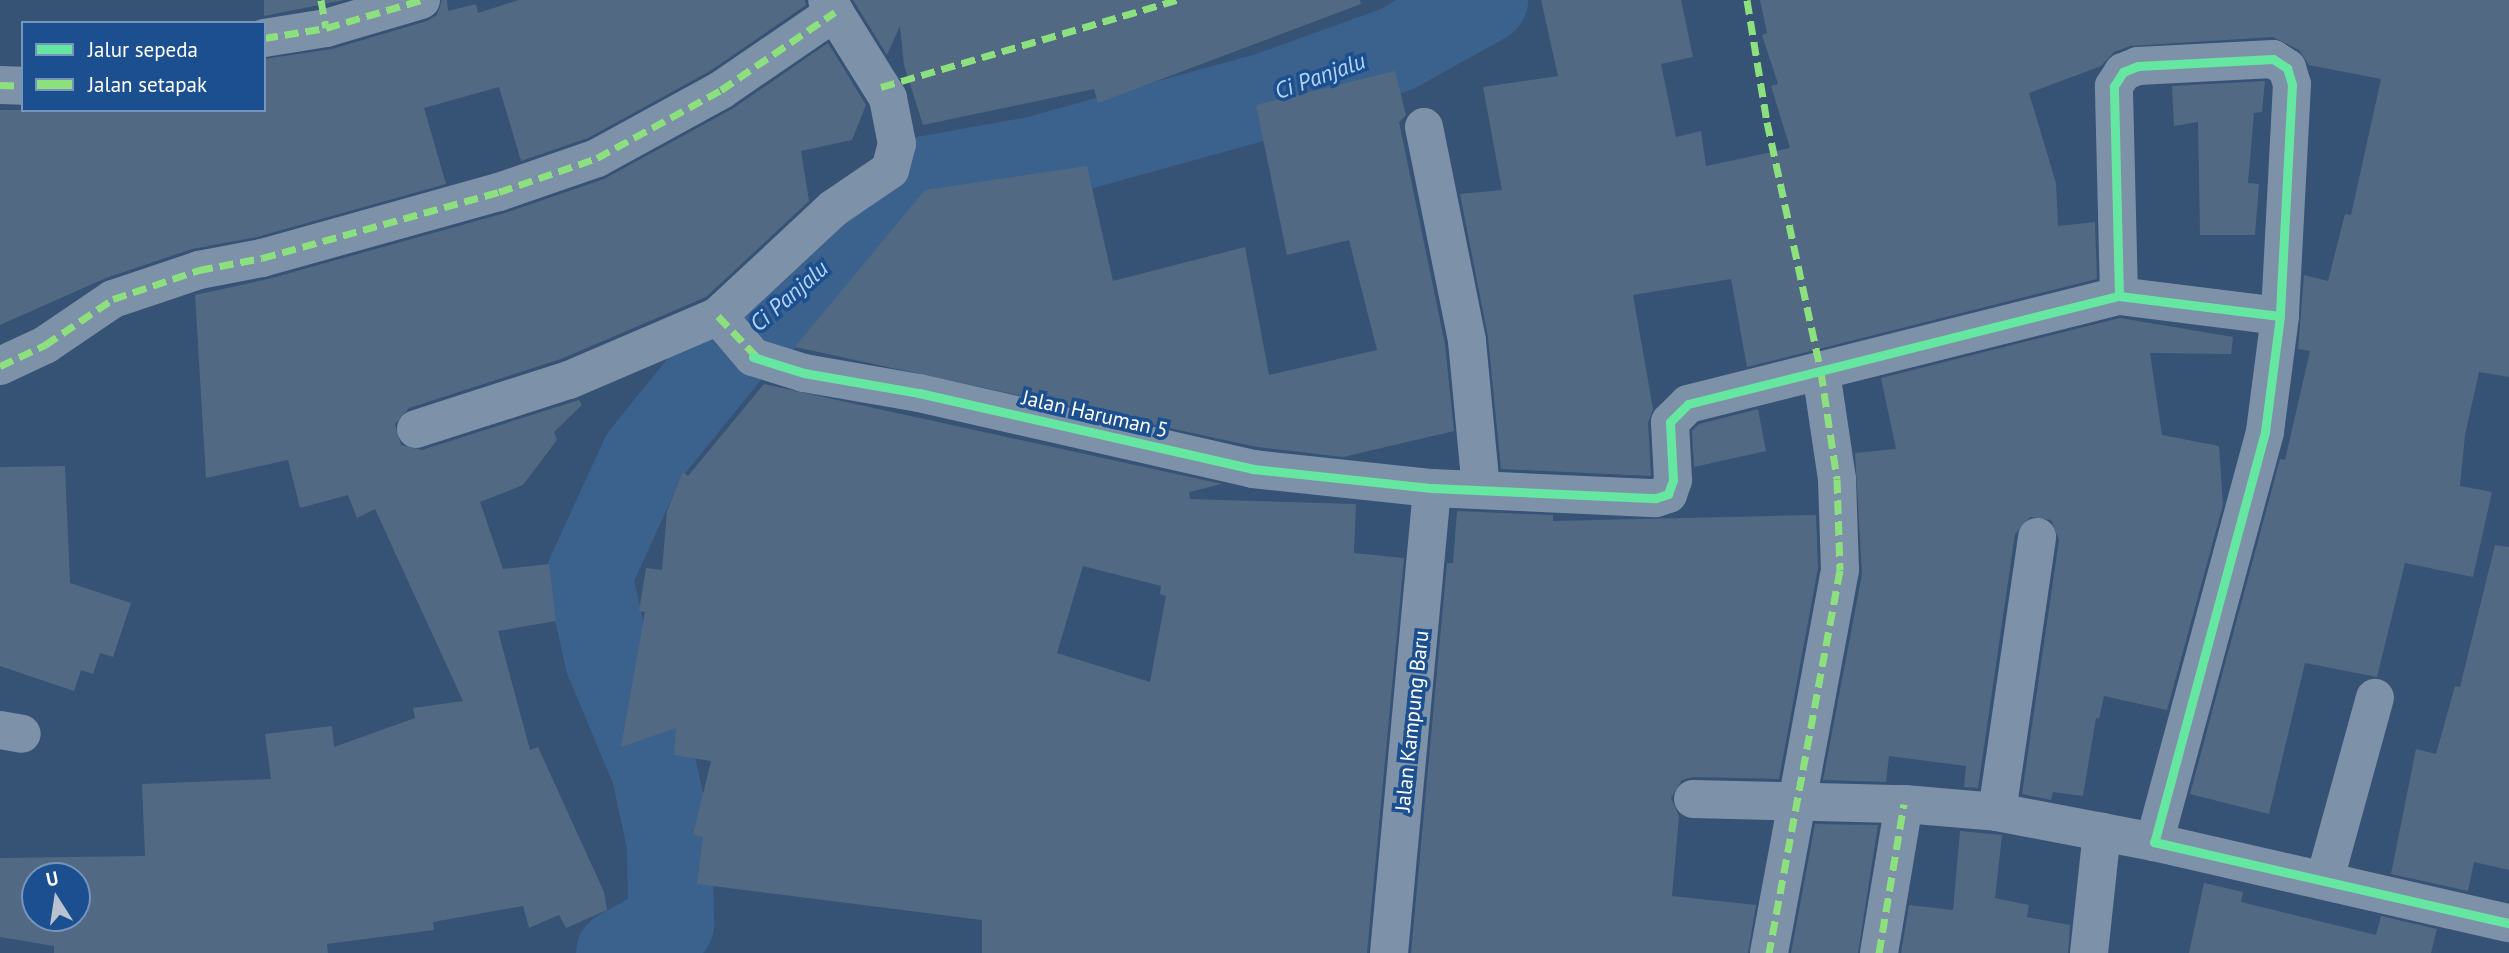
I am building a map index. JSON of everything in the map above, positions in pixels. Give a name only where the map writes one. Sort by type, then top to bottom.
[{"type":"street","points":[[266,37],[323,14],[421,0]]},
{"type":"street","points":[[0,366],[45,345],[113,299],[199,270],[262,258],[499,192],[597,158],[721,90],[831,6],[888,98],[897,144],[890,170],[834,208],[722,319],[569,380],[416,429]]},
{"type":"street","points":[[2119,296],[2114,86],[2123,72],[2138,66],[2273,59],[2287,68],[2292,84],[2280,316],[2265,432],[2154,842]]},
{"type":"street","points":[[0,85],[21,86]]},
{"type":"street","points":[[1423,127],[1466,341],[1481,489]]},
{"type":"street","points":[[1769,953],[1840,570],[1837,479],[1821,372],[2119,296],[2280,316]]},
{"type":"street","name":"Jalan Haruman 5","points":[[722,319],[753,357],[803,373],[919,393],[1253,469],[1432,488],[1656,498],[1668,494],[1673,480],[1670,422],[1676,411],[1688,404],[1821,372]]},
{"type":"street","name":"Jalan Kampung Baru","points":[[1389,953],[1432,488]]},
{"type":"street","points":[[1997,812],[2037,537]]},
{"type":"street","points":[[2325,878],[2375,698]]},
{"type":"street","points":[[1693,799],[1904,804],[1997,812],[2154,842],[2218,860],[2325,878],[2509,923]]},
{"type":"street","points":[[1879,953],[1904,804]]},
{"type":"street","points":[[2089,953],[2102,832]]},
{"type":"building","points":[[264,0],[344,0],[264,16]]},
{"type":"building","points":[[442,0],[447,0],[448,11],[476,4],[478,13],[519,0],[805,0],[806,5],[710,71],[588,138],[521,161],[499,87],[424,108],[446,184],[257,237],[192,249],[106,278],[0,325],[0,110],[266,112],[266,59],[332,49],[427,21],[437,15]]},
{"type":"building","points":[[853,0],[1360,0],[1361,4],[1098,103],[1094,89],[923,125],[904,65],[900,26],[887,55]]},
{"type":"building","points":[[1541,0],[1681,0],[1693,57],[1661,64],[1676,137],[1701,131],[1706,166],[1790,148],[1771,86],[1778,84],[1762,35],[1767,33],[1760,0],[2509,0],[2509,377],[2479,372],[2465,435],[2460,486],[2492,492],[2473,577],[2405,563],[2377,677],[2305,663],[2269,814],[2190,794],[2280,459],[2285,460],[2310,351],[2298,349],[2304,275],[2328,281],[2345,214],[2351,215],[2381,79],[2309,65],[2299,50],[2273,37],[2130,46],[2114,52],[2101,66],[2029,93],[2056,183],[2058,226],[2095,222],[2097,279],[1747,367],[1731,279],[1633,295],[1653,409],[1648,423],[1651,476],[1501,469],[1488,337],[1460,194],[1502,190],[1483,87],[1558,76]]},
{"type":"building","points":[[828,43],[866,105],[852,140],[801,151],[809,201],[706,297],[561,359],[409,408],[395,424],[401,445],[422,450],[579,400],[582,405],[554,432],[557,440],[523,485],[480,502],[503,569],[549,564],[556,621],[498,631],[530,750],[538,747],[604,892],[607,910],[566,928],[559,915],[529,928],[523,906],[433,922],[434,930],[327,944],[328,953],[54,953],[54,946],[0,937],[0,858],[145,856],[142,784],[271,779],[265,734],[332,726],[334,747],[415,718],[413,708],[463,701],[375,509],[357,518],[348,495],[300,508],[288,460],[206,478],[195,295],[268,279],[505,213],[604,179],[732,109]]},
{"type":"building","points":[[1395,71],[1406,115],[1399,122],[1445,344],[1454,431],[1343,457],[1257,447],[795,347],[925,190],[1087,166],[1113,281],[1245,247],[1269,375],[1377,350],[1349,240],[1287,255],[1256,105]]},
{"type":"building","points":[[2265,81],[2262,112],[2254,113],[2248,183],[2259,184],[2255,235],[2200,235],[2198,122],[2174,126],[2172,86]]},
{"type":"building","points":[[2120,318],[2233,337],[2231,354],[2150,353],[2162,435],[2219,446],[2223,505],[2167,710],[2104,696],[2099,719],[2096,718],[2083,796],[2053,792],[2051,800],[2022,794],[2059,540],[2051,520],[2030,517],[2015,534],[1978,788],[1964,787],[1966,766],[1889,756],[1886,782],[1823,780],[1862,574],[1855,453],[1896,449],[1881,378]]},
{"type":"building","points":[[764,384],[1222,484],[1189,492],[1190,499],[1356,504],[1354,553],[1404,558],[1367,953],[982,953],[982,920],[697,884],[703,837],[693,835],[711,761],[674,755],[676,728],[621,747],[645,612],[639,611],[646,568],[662,570],[667,511],[683,472],[688,476]],"holes":[[[1083,566],[1161,586],[1160,594],[1166,596],[1150,682],[1057,653]]]},
{"type":"building","points":[[1758,409],[1766,451],[1694,467],[1692,431],[1699,424]]},
{"type":"building","points":[[65,466],[70,583],[131,603],[113,657],[100,653],[93,674],[81,670],[74,691],[0,666],[0,467]]},
{"type":"building","points":[[1457,511],[1553,515],[1553,521],[1816,515],[1818,568],[1779,779],[1693,777],[1682,780],[1671,798],[1679,816],[1672,896],[1756,905],[1748,953],[1411,953],[1447,563],[1453,563]]},
{"type":"building","points":[[2495,545],[2509,547],[2509,870],[2474,862],[2468,891],[2391,874],[2416,749],[2436,754],[2455,686],[2460,687]]},
{"type":"building","points":[[1815,824],[1878,825],[1858,953],[1791,953]]},
{"type":"building","points":[[1960,831],[2002,835],[1995,898],[2029,905],[2027,917],[2070,925],[2068,953],[1901,953],[1909,905],[1953,910]]},
{"type":"building","points":[[2204,883],[2243,892],[2241,902],[2376,935],[2381,916],[2437,929],[2431,953],[2189,953]]},
{"type":"waterway","name":"Ci Panjalu","points":[[619,953],[671,924],[670,844],[654,770],[608,660],[589,576],[644,456],[737,341],[926,179],[1037,159],[1269,95],[1397,49],[1485,0]]},
{"type":"marked path","points":[[321,0],[326,28]]},
{"type":"marked path","points":[[266,38],[326,28],[421,0]]},
{"type":"marked path","points":[[881,87],[1177,0]]},
{"type":"marked path","points":[[1747,0],[1767,122],[1821,372],[1837,479],[1840,570],[1769,953]]},
{"type":"marked path","points":[[0,366],[45,345],[113,299],[199,270],[262,258],[499,192],[597,158],[721,90],[835,12]]},
{"type":"marked path","points":[[0,85],[21,86]]},
{"type":"marked path","points":[[718,316],[759,359]]},
{"type":"marked path","points":[[1879,953],[1904,804]]},
{"type":"cycle path","points":[[2119,296],[2114,86],[2123,72],[2138,66],[2273,59],[2287,68],[2292,84],[2280,316]]},
{"type":"cycle path","points":[[753,357],[804,373],[919,393],[1253,469],[1432,488],[1656,498],[1668,494],[1673,480],[1670,422],[1688,404],[2119,296],[2280,316],[2265,432],[2154,842],[2509,923]]}]
